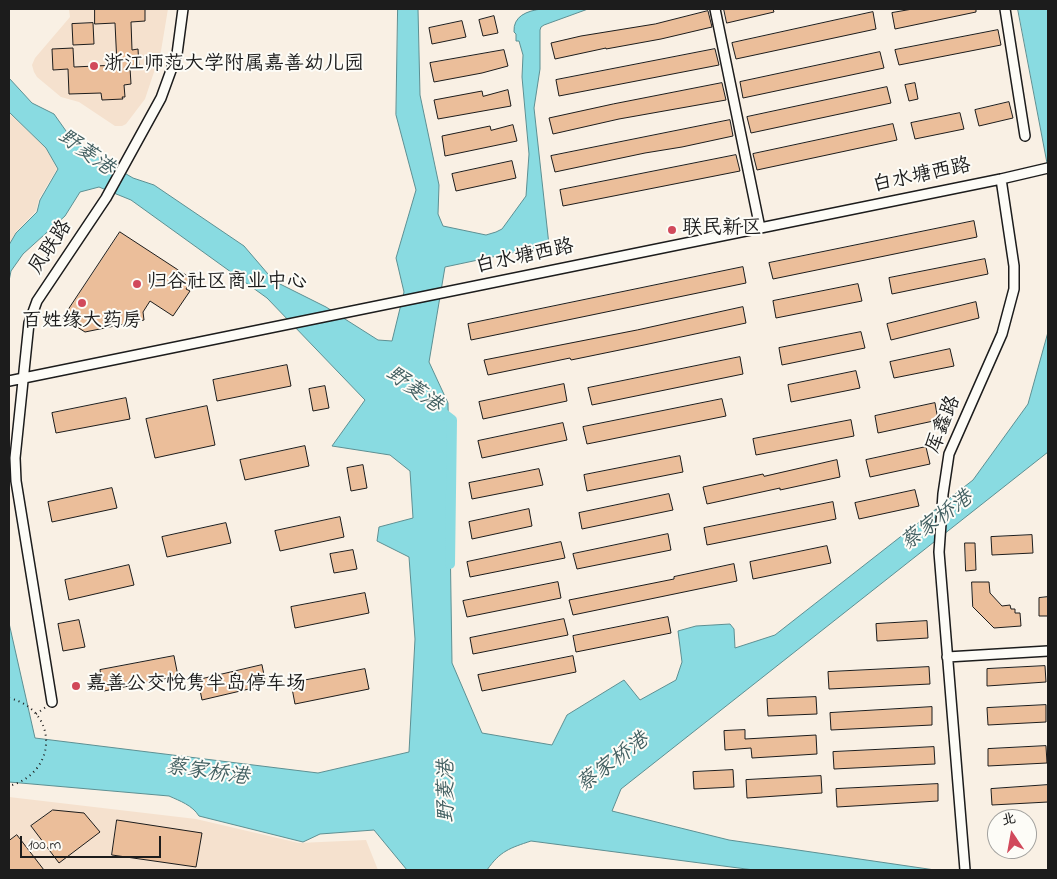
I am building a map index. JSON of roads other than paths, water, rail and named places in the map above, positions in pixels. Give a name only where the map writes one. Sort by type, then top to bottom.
[{"type":"street","name":"凤联路","points":[[52,702],[16,481],[16,445],[29,324],[37,301],[106,198],[161,98],[178,54],[183,9]]},
{"type":"street","points":[[715,9],[760,228]]},
{"type":"street","points":[[1005,9],[1025,136]]},
{"type":"street","name":"白水塘西路","points":[[9,381],[1001,179],[1046,168]]},
{"type":"street","name":"厍鑫路","points":[[964,870],[939,552],[943,494],[949,454],[1002,334],[1014,289],[1014,266],[1001,179]]},
{"type":"street","points":[[947,657],[1048,651]]},
{"type":"water","name":"蔡家桥港","points":[[398,9],[418,9],[420,95],[439,185],[438,214],[443,226],[486,235],[502,229],[526,196],[529,154],[522,77],[523,55],[514,32],[516,22],[522,15],[542,9],[588,9],[544,25],[540,30],[540,69],[534,108],[549,245],[445,267],[429,362],[448,403],[452,663],[482,733],[552,745],[567,715],[624,680],[640,700],[676,680],[682,662],[678,631],[696,626],[730,624],[734,629],[735,648],[775,635],[973,480],[1028,404],[1048,332],[1048,452],[621,789],[612,811],[729,840],[935,870],[754,870],[531,841],[501,854],[487,870],[407,870],[374,830],[320,834],[303,842],[199,816],[189,806],[169,796],[9,782],[9,623],[35,738],[318,773],[409,752],[415,639],[409,557],[377,541],[379,527],[413,518],[410,471],[390,455],[332,446],[365,400],[267,298],[131,200],[99,187],[80,192],[65,216],[23,254],[11,271],[9,281],[9,245],[16,233],[37,212],[40,200],[58,169],[46,148],[9,112],[9,78],[32,103],[54,114],[71,138],[133,178],[154,185],[244,246],[274,281],[326,307],[378,340],[392,341],[404,292],[396,258],[416,190],[396,115]]},
{"type":"water","points":[[1018,9],[1048,9],[1048,169],[1047,163]]},
{"type":"waterway","name":"野菱港","points":[[439,410],[452,420],[450,564]]},
{"type":"place","name":"浙江师范大学附属嘉善幼儿园","points":[[94,66]]},
{"type":"place","name":"联民新区","points":[[672,230]]},
{"type":"place","name":"归谷社区商业中心","points":[[137,284]]},
{"type":"place","name":"百姓缘大药房","points":[[82,303]]},
{"type":"place","name":"嘉善公交悦隽半岛停车场","points":[[76,686]]}]
